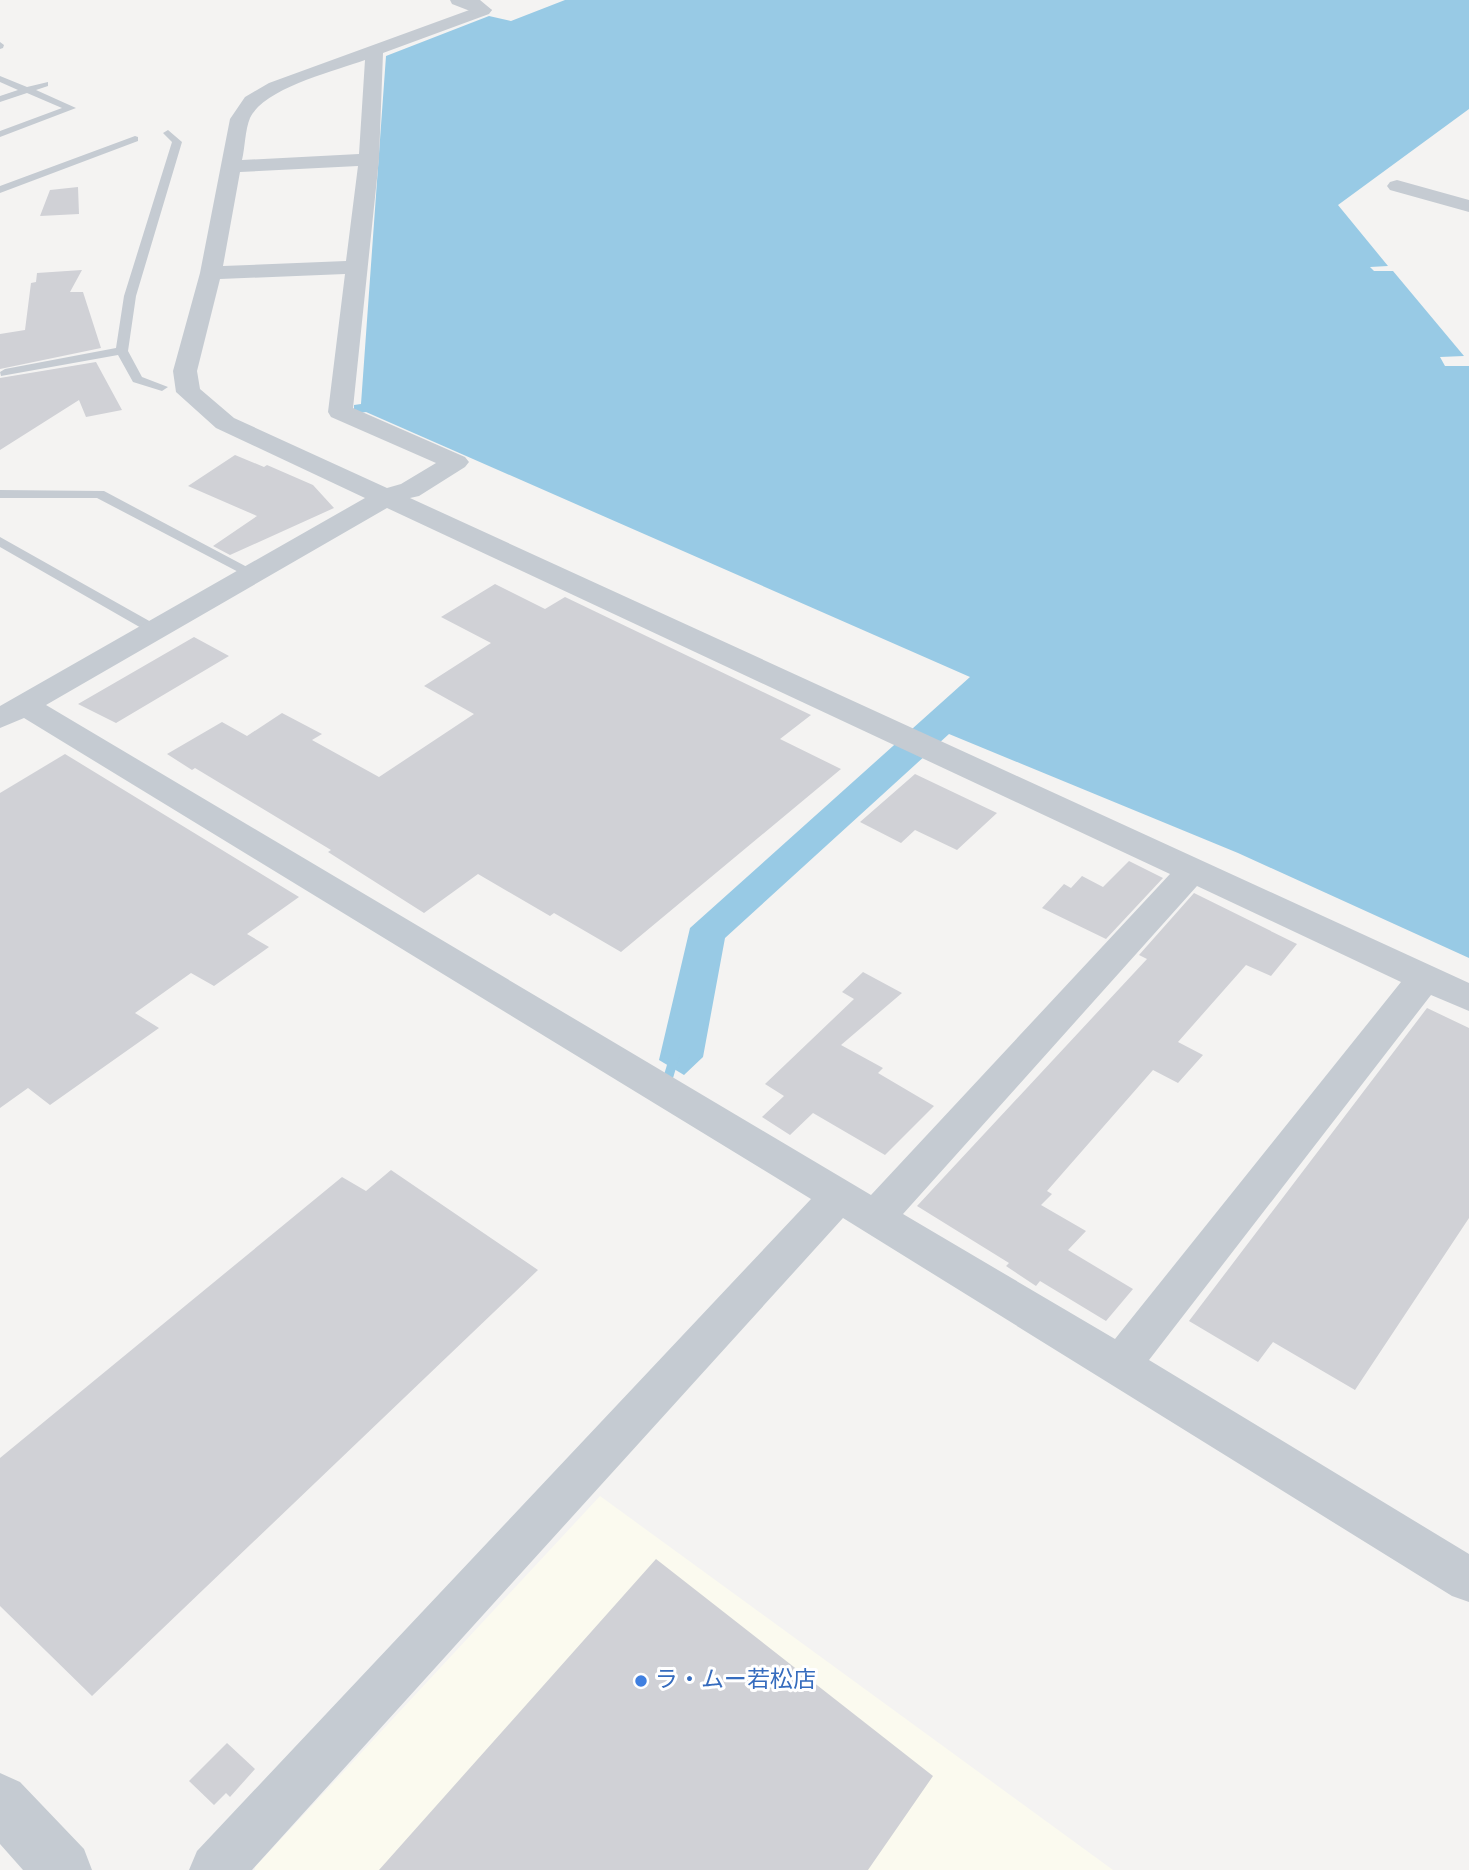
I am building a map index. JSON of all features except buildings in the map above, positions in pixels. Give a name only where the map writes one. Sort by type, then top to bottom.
[{"type":"street","points":[[477,4],[374,52],[276,87],[252,101],[240,119],[229,167],[211,273],[185,371],[188,392],[225,423],[388,496],[1469,998]]},
{"type":"street","points":[[374,52],[369,159],[340,412],[456,462],[411,490],[388,496],[12,712],[857,1207],[1469,1580]]},
{"type":"street","points":[[229,167],[369,159]]},
{"type":"street","points":[[1397,186],[1469,206]]},
{"type":"street","points":[[211,273],[356,267]]},
{"type":"street","points":[[216,1870],[857,1207],[1194,869]]},
{"type":"street","points":[[1120,1365],[1425,977]]},
{"type":"street","points":[[0,1802],[63,1870]]},
{"type":"lane","points":[[0,79],[71,108],[0,134]]},
{"type":"lane","points":[[0,99],[45,84]]},
{"type":"lane","points":[[162,387],[137,379],[122,351],[130,296],[177,142],[168,133]]},
{"type":"lane","points":[[2,186],[135,139]]},
{"type":"lane","points":[[3,375],[122,351]]},
{"type":"lane","points":[[0,357],[8,365],[3,375]]},
{"type":"lane","points":[[0,494],[99,494],[253,574]]},
{"type":"lane","points":[[0,541],[155,630]]},
{"type":"shaded area","name":"ラ・ムー若松店","points":[[600,1496],[1113,1870],[255,1870]]},
{"type":"water","points":[[565,0],[1469,0],[1469,109],[1338,205],[1388,266],[1370,267],[1374,271],[1393,271],[1464,356],[1440,357],[1445,366],[1469,366],[1469,958],[1238,853],[949,734],[725,938],[703,1057],[684,1075],[659,1060],[690,928],[970,677],[366,412],[354,414],[354,405],[361,404],[386,56],[489,16],[511,21]]},
{"type":"waterway","points":[[668,1078],[675,1055]]},
{"type":"place","name":"ラ・ムー若松店","points":[[641,1681]]}]
